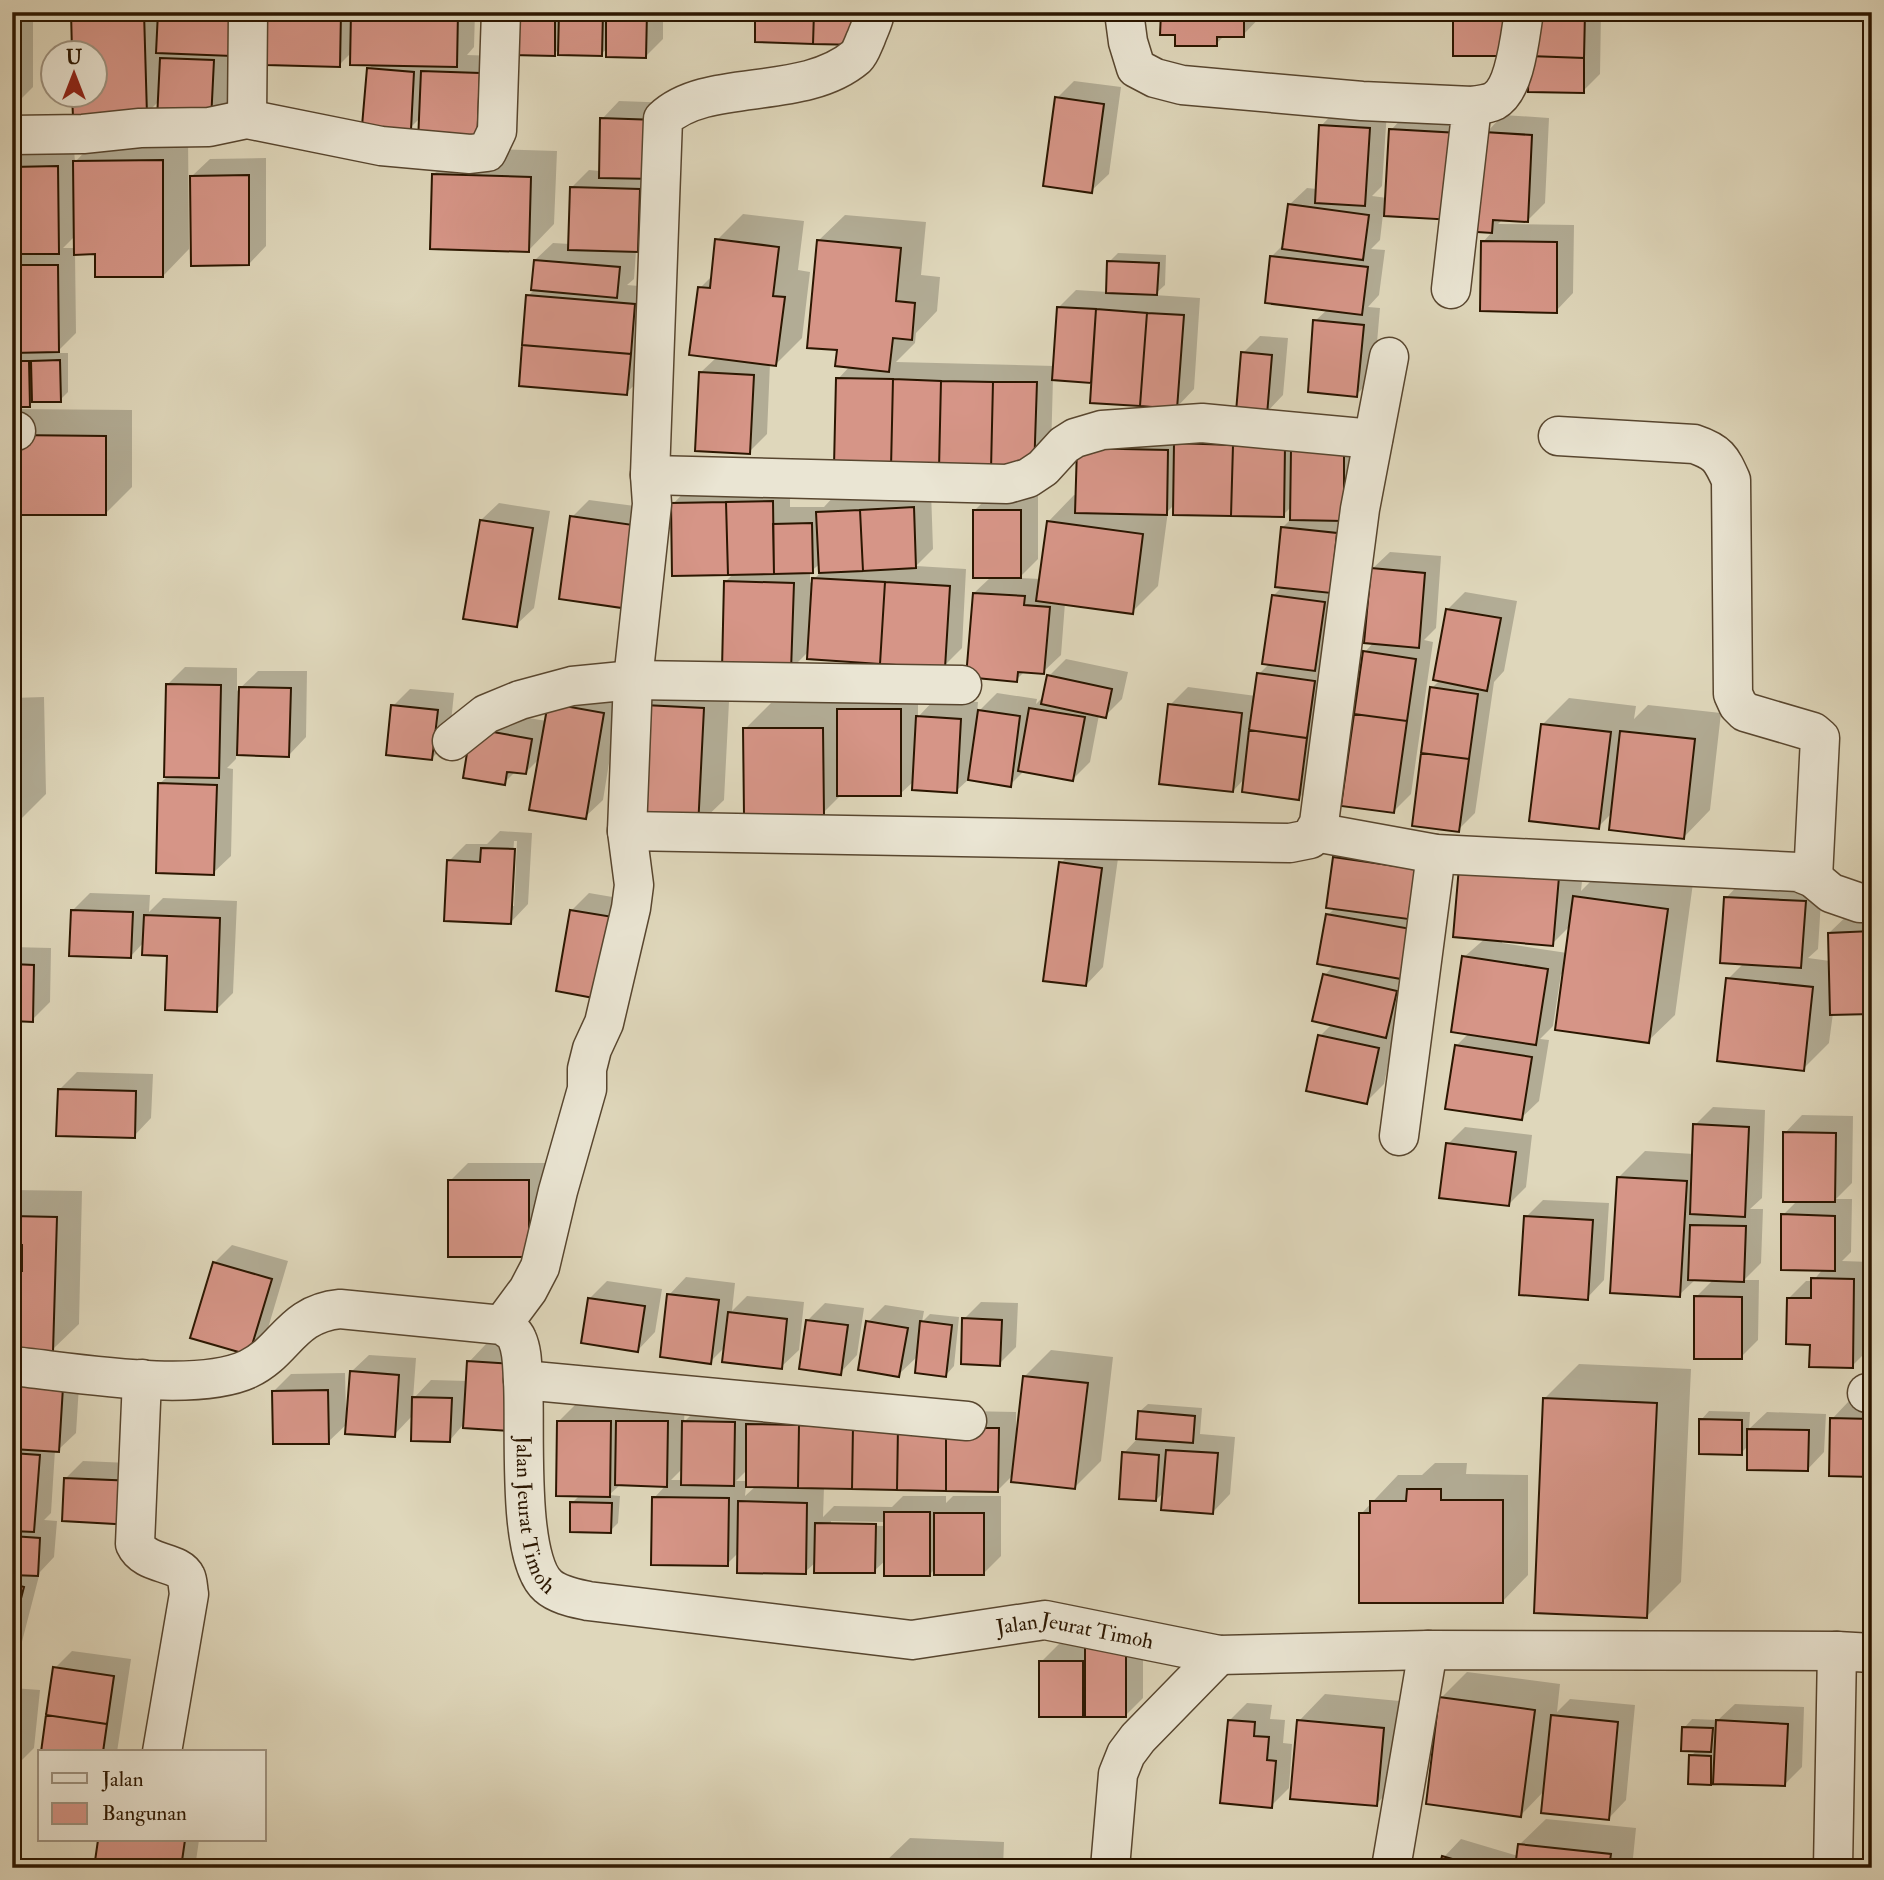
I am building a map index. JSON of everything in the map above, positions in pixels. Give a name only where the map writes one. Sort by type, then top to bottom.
[{"type":"street","points":[[247,119],[248,12]]},
{"type":"street","points":[[12,135],[209,127],[247,119],[381,146],[470,154],[487,152],[497,131],[501,12]]},
{"type":"street","points":[[12,1366],[142,1379],[207,1380],[228,1377],[265,1359],[297,1326],[311,1316],[325,1311],[340,1309],[502,1325],[528,1290],[540,1267],[587,1089],[587,1069],[592,1049],[604,1023],[621,959],[634,885],[627,831],[633,680],[653,503],[650,475],[663,119],[674,108],[708,97],[767,89],[824,76],[858,55],[875,12]]},
{"type":"street","points":[[1124,12],[1128,42],[1136,68],[1155,78],[1182,85],[1348,100],[1472,106],[1494,101],[1506,89],[1518,55],[1524,12]]},
{"type":"street","points":[[1451,289],[1472,106]]},
{"type":"street","points":[[627,831],[1290,843],[1310,839],[1315,832],[1326,775],[1360,509],[1389,357]]},
{"type":"street","points":[[650,475],[1007,484],[1028,478],[1043,468],[1064,445],[1075,438],[1102,430],[1202,423],[1373,439]]},
{"type":"street","points":[[1558,436],[1694,444],[1711,450],[1722,460],[1731,481],[1733,694],[1745,712],[1813,732],[1820,738],[1813,878]]},
{"type":"street","points":[[452,741],[486,714],[520,699],[572,686],[633,680],[962,685]]},
{"type":"street","points":[[1315,832],[1436,854],[1798,873],[1813,878],[1831,893],[1860,903],[1872,902]]},
{"type":"street","points":[[1399,1136],[1436,854]]},
{"type":"street","name":"Jalan Jeurat Timoh","points":[[502,1325],[513,1332],[518,1340],[525,1414],[525,1519],[533,1560],[538,1575],[548,1587],[588,1601],[912,1640],[1045,1620],[1219,1655],[1428,1650],[1854,1652]]},
{"type":"street","points":[[142,1379],[135,1544],[143,1556],[181,1571],[186,1576],[189,1594],[162,1750]]},
{"type":"street","points":[[523,1380],[967,1421]]},
{"type":"street","points":[[1391,1868],[1428,1650]]},
{"type":"street","points":[[1833,1868],[1854,1652]]},
{"type":"street","points":[[1110,1868],[1118,1774],[1126,1754],[1138,1738],[1219,1655]]},
{"type":"building","points":[[71,12],[144,12],[147,115],[73,117],[73,108],[108,108],[108,38],[72,38]]},
{"type":"building","points":[[158,12],[234,12],[232,56],[156,53]]},
{"type":"building","points":[[295,12],[341,12],[340,67],[266,65],[266,20],[295,21]]},
{"type":"building","points":[[351,12],[458,12],[457,67],[350,65]]},
{"type":"building","points":[[513,12],[555,12],[555,56],[512,55]]},
{"type":"building","points":[[559,12],[603,12],[602,56],[558,55]]},
{"type":"building","points":[[606,12],[647,12],[646,58],[606,57]]},
{"type":"building","points":[[755,12],[814,12],[813,44],[755,42]]},
{"type":"building","points":[[814,12],[860,12],[860,45],[813,44]]},
{"type":"building","points":[[1161,12],[1244,12],[1244,37],[1217,37],[1217,46],[1175,46],[1175,35],[1160,35]]},
{"type":"building","points":[[1453,12],[1505,12],[1504,56],[1453,56]]},
{"type":"building","points":[[1530,12],[1585,12],[1584,58],[1529,56]]},
{"type":"building","points":[[12,26],[16,26],[17,106],[12,106]]},
{"type":"building","points":[[1867,32],[1872,32],[1872,83],[1867,83]]},
{"type":"building","points":[[1529,56],[1584,58],[1584,93],[1528,92]]},
{"type":"building","points":[[160,58],[214,60],[211,121],[157,119]]},
{"type":"building","points":[[367,68],[414,72],[411,130],[362,126]]},
{"type":"building","points":[[421,71],[480,73],[477,144],[418,142]]},
{"type":"building","points":[[1055,97],[1104,104],[1092,193],[1043,186]]},
{"type":"building","points":[[600,118],[657,120],[655,179],[599,178]]},
{"type":"building","points":[[1319,125],[1370,128],[1365,206],[1315,203]]},
{"type":"building","points":[[1389,129],[1459,133],[1454,220],[1384,216]]},
{"type":"building","points":[[1484,132],[1532,135],[1528,222],[1493,220],[1492,233],[1462,231]]},
{"type":"building","points":[[163,160],[163,277],[95,277],[95,254],[74,255],[73,161]]},
{"type":"building","points":[[58,166],[59,254],[12,254],[12,167]]},
{"type":"building","points":[[432,174],[531,177],[529,252],[430,249]]},
{"type":"building","points":[[249,175],[249,265],[191,266],[190,176]]},
{"type":"building","points":[[570,187],[640,189],[638,252],[568,250]]},
{"type":"building","points":[[1288,204],[1369,215],[1363,260],[1282,249]]},
{"type":"building","points":[[715,239],[779,247],[773,296],[785,297],[776,366],[689,355],[698,287],[710,288]]},
{"type":"building","points":[[817,240],[901,248],[896,301],[915,303],[912,340],[893,338],[889,372],[835,366],[837,350],[807,348]]},
{"type":"building","points":[[1481,241],[1557,242],[1557,313],[1480,311]]},
{"type":"building","points":[[1270,256],[1368,267],[1362,315],[1265,303]]},
{"type":"building","points":[[534,260],[620,267],[617,298],[531,290]]},
{"type":"building","points":[[1107,261],[1159,263],[1157,295],[1106,293]]},
{"type":"building","points":[[12,265],[58,265],[59,352],[12,353]]},
{"type":"building","points":[[526,295],[635,304],[631,354],[522,345]]},
{"type":"building","points":[[1057,307],[1096,309],[1091,383],[1052,380]]},
{"type":"building","points":[[1096,309],[1147,313],[1140,406],[1090,403]]},
{"type":"building","points":[[1147,313],[1184,315],[1177,409],[1140,406]]},
{"type":"building","points":[[1313,320],[1364,325],[1357,397],[1308,392]]},
{"type":"building","points":[[522,345],[631,354],[627,395],[519,386]]},
{"type":"building","points":[[1241,352],[1272,355],[1267,415],[1236,412]]},
{"type":"building","points":[[60,360],[61,402],[32,402],[31,361]]},
{"type":"building","points":[[12,361],[29,361],[30,407],[12,407]]},
{"type":"building","points":[[699,372],[754,375],[750,454],[695,451]]},
{"type":"building","points":[[836,378],[893,379],[891,468],[834,466]]},
{"type":"building","points":[[893,379],[941,381],[939,469],[891,468]]},
{"type":"building","points":[[941,381],[993,382],[991,470],[939,469]]},
{"type":"building","points":[[993,382],[1037,382],[1034,472],[991,470]]},
{"type":"building","points":[[12,435],[106,436],[106,515],[12,515]]},
{"type":"building","points":[[1174,443],[1233,445],[1231,516],[1173,515]]},
{"type":"building","points":[[1233,445],[1285,446],[1284,517],[1231,516]]},
{"type":"building","points":[[1077,448],[1168,450],[1167,515],[1075,513]]},
{"type":"building","points":[[1291,449],[1344,449],[1344,521],[1290,520]]},
{"type":"building","points":[[773,501],[774,574],[728,575],[726,502]]},
{"type":"building","points":[[726,502],[728,575],[672,576],[671,503]]},
{"type":"building","points":[[914,507],[916,568],[863,571],[860,510]]},
{"type":"building","points":[[860,510],[863,571],[819,573],[816,512]]},
{"type":"building","points":[[973,510],[1021,510],[1021,578],[973,578]]},
{"type":"building","points":[[570,516],[633,525],[622,608],[559,599]]},
{"type":"building","points":[[480,520],[533,528],[517,627],[463,619]]},
{"type":"building","points":[[1047,521],[1143,534],[1133,614],[1036,601]]},
{"type":"building","points":[[812,523],[813,573],[774,574],[773,524]]},
{"type":"building","points":[[1281,527],[1337,533],[1331,593],[1275,587]]},
{"type":"building","points":[[1371,568],[1425,573],[1419,648],[1364,643]]},
{"type":"building","points":[[812,578],[885,582],[880,664],[807,659]]},
{"type":"building","points":[[724,581],[794,583],[791,671],[722,669]]},
{"type":"building","points":[[885,582],[950,586],[945,668],[880,664]]},
{"type":"building","points":[[973,593],[1025,596],[1024,605],[1050,607],[1044,674],[1018,672],[1017,682],[966,677]]},
{"type":"building","points":[[1272,595],[1325,602],[1315,671],[1262,664]]},
{"type":"building","points":[[1446,609],[1501,618],[1487,691],[1433,680]]},
{"type":"building","points":[[1363,651],[1416,659],[1407,721],[1354,714]]},
{"type":"building","points":[[1257,673],[1315,681],[1307,738],[1249,730]]},
{"type":"building","points":[[1047,675],[1112,689],[1106,718],[1041,704]]},
{"type":"building","points":[[166,684],[221,685],[219,778],[164,777]]},
{"type":"building","points":[[239,687],[291,688],[289,757],[237,755]]},
{"type":"building","points":[[1430,687],[1478,694],[1469,759],[1421,753]]},
{"type":"building","points":[[548,703],[604,713],[586,819],[529,810]]},
{"type":"building","points":[[1168,704],[1242,713],[1233,792],[1159,784]]},
{"type":"building","points":[[391,705],[438,710],[432,760],[386,755]]},
{"type":"building","points":[[644,705],[704,708],[698,828],[638,825]]},
{"type":"building","points":[[1029,708],[1085,717],[1073,781],[1018,771]]},
{"type":"building","points":[[837,709],[901,709],[901,796],[837,796]]},
{"type":"building","points":[[978,710],[1020,716],[1011,787],[968,780]]},
{"type":"building","points":[[1354,714],[1407,721],[1394,813],[1341,806]]},
{"type":"building","points":[[916,716],[961,719],[957,793],[912,790]]},
{"type":"building","points":[[12,723],[18,723],[20,822],[12,822]]},
{"type":"building","points":[[1541,724],[1611,732],[1599,829],[1529,821]]},
{"type":"building","points":[[471,728],[532,739],[526,774],[507,772],[505,785],[463,778]]},
{"type":"building","points":[[743,728],[823,728],[824,815],[744,815]]},
{"type":"building","points":[[1249,730],[1307,738],[1299,800],[1242,792]]},
{"type":"building","points":[[1620,731],[1695,739],[1684,839],[1609,830]]},
{"type":"building","points":[[1421,753],[1469,759],[1459,832],[1412,826]]},
{"type":"building","points":[[158,783],[217,785],[214,875],[156,873]]},
{"type":"building","points":[[481,848],[515,849],[511,924],[444,921],[447,860],[480,862]]},
{"type":"building","points":[[1333,857],[1416,869],[1408,919],[1326,908]]},
{"type":"building","points":[[1059,862],[1102,868],[1086,986],[1043,981]]},
{"type":"building","points":[[1459,867],[1559,877],[1553,946],[1453,937]]},
{"type":"building","points":[[1573,896],[1668,909],[1649,1043],[1555,1030]]},
{"type":"building","points":[[1724,897],[1806,901],[1801,968],[1720,963]]},
{"type":"building","points":[[71,910],[133,912],[131,958],[69,956]]},
{"type":"building","points":[[570,910],[613,917],[599,999],[556,991]]},
{"type":"building","points":[[1326,914],[1411,929],[1401,979],[1317,964]]},
{"type":"building","points":[[144,915],[220,918],[217,1012],[165,1010],[167,956],[142,955]]},
{"type":"building","points":[[1872,931],[1872,1014],[1830,1015],[1828,933]]},
{"type":"building","points":[[1462,956],[1548,969],[1536,1045],[1451,1032]]},
{"type":"building","points":[[12,964],[34,965],[33,1022],[12,1021]]},
{"type":"building","points":[[1323,974],[1397,991],[1386,1038],[1312,1021]]},
{"type":"building","points":[[1726,978],[1813,987],[1804,1071],[1717,1061]]},
{"type":"building","points":[[1318,1035],[1379,1048],[1367,1104],[1306,1091]]},
{"type":"building","points":[[1455,1045],[1532,1057],[1522,1120],[1445,1109]]},
{"type":"building","points":[[58,1089],[136,1091],[135,1138],[56,1136]]},
{"type":"building","points":[[1693,1124],[1749,1127],[1745,1217],[1690,1214]]},
{"type":"building","points":[[1783,1132],[1836,1133],[1835,1202],[1783,1202]]},
{"type":"building","points":[[1446,1143],[1516,1152],[1509,1206],[1439,1198]]},
{"type":"building","points":[[1617,1177],[1687,1181],[1680,1297],[1610,1293]]},
{"type":"building","points":[[448,1180],[529,1180],[529,1257],[448,1257]]},
{"type":"building","points":[[1781,1214],[1835,1216],[1835,1271],[1781,1270]]},
{"type":"building","points":[[12,1216],[57,1217],[53,1352],[12,1351],[12,1271],[22,1271],[22,1245],[12,1244]]},
{"type":"building","points":[[1524,1216],[1593,1220],[1588,1300],[1519,1295]]},
{"type":"building","points":[[1690,1225],[1746,1226],[1744,1282],[1688,1280]]},
{"type":"building","points":[[213,1262],[272,1279],[249,1355],[190,1338]]},
{"type":"building","points":[[1811,1278],[1854,1279],[1853,1368],[1809,1367],[1810,1345],[1786,1344],[1787,1298],[1811,1298]]},
{"type":"building","points":[[667,1294],[719,1300],[711,1364],[660,1357]]},
{"type":"building","points":[[1694,1296],[1742,1297],[1742,1359],[1694,1359]]},
{"type":"building","points":[[588,1298],[645,1306],[638,1352],[581,1343]]},
{"type":"building","points":[[728,1312],[787,1319],[782,1369],[722,1362]]},
{"type":"building","points":[[962,1318],[1002,1320],[1000,1366],[961,1364]]},
{"type":"building","points":[[806,1320],[848,1325],[841,1375],[799,1369]]},
{"type":"building","points":[[866,1321],[908,1328],[899,1377],[858,1370]]},
{"type":"building","points":[[920,1321],[952,1325],[946,1377],[915,1373]]},
{"type":"building","points":[[467,1361],[513,1364],[510,1431],[463,1428]]},
{"type":"building","points":[[350,1371],[399,1375],[395,1437],[345,1434]]},
{"type":"building","points":[[1023,1376],[1088,1383],[1075,1489],[1011,1482]]},
{"type":"building","points":[[17,1384],[63,1387],[59,1452],[13,1449]]},
{"type":"building","points":[[328,1390],[329,1444],[273,1444],[272,1391]]},
{"type":"building","points":[[412,1397],[452,1398],[450,1442],[411,1441]]},
{"type":"building","points":[[1543,1398],[1657,1403],[1647,1618],[1534,1613]]},
{"type":"building","points":[[1138,1411],[1195,1416],[1193,1443],[1136,1439]]},
{"type":"building","points":[[1830,1418],[1872,1419],[1872,1477],[1829,1476]]},
{"type":"building","points":[[1699,1419],[1742,1420],[1742,1455],[1699,1454]]},
{"type":"building","points":[[557,1421],[611,1421],[610,1497],[556,1496]]},
{"type":"building","points":[[616,1421],[668,1421],[667,1487],[615,1485]]},
{"type":"building","points":[[682,1421],[735,1422],[734,1486],[681,1485]]},
{"type":"building","points":[[746,1424],[799,1425],[798,1488],[746,1487]]},
{"type":"building","points":[[799,1425],[853,1426],[852,1489],[798,1488]]},
{"type":"building","points":[[853,1426],[898,1426],[897,1490],[852,1489]]},
{"type":"building","points":[[898,1426],[946,1428],[946,1491],[897,1490]]},
{"type":"building","points":[[946,1428],[999,1428],[998,1492],[946,1491]]},
{"type":"building","points":[[1747,1429],[1809,1430],[1808,1471],[1747,1470]]},
{"type":"building","points":[[1166,1450],[1218,1453],[1213,1514],[1161,1510]]},
{"type":"building","points":[[1122,1452],[1159,1455],[1156,1501],[1119,1499]]},
{"type":"building","points":[[12,1453],[40,1455],[34,1532],[12,1531]]},
{"type":"building","points":[[64,1478],[135,1481],[133,1525],[62,1521]]},
{"type":"building","points":[[1407,1489],[1441,1489],[1441,1500],[1503,1500],[1503,1603],[1359,1603],[1359,1513],[1370,1513],[1370,1501],[1406,1501]]},
{"type":"building","points":[[652,1497],[729,1498],[728,1566],[651,1565]]},
{"type":"building","points":[[738,1501],[807,1503],[806,1574],[737,1573]]},
{"type":"building","points":[[570,1502],[612,1503],[611,1533],[570,1532]]},
{"type":"building","points":[[884,1512],[930,1512],[930,1576],[884,1576]]},
{"type":"building","points":[[934,1513],[984,1513],[984,1575],[934,1575]]},
{"type":"building","points":[[815,1523],[876,1524],[875,1573],[814,1573]]},
{"type":"building","points":[[12,1536],[40,1538],[38,1576],[12,1575]]},
{"type":"building","points":[[12,1584],[24,1587],[12,1633]]},
{"type":"building","points":[[1085,1644],[1126,1644],[1126,1717],[1085,1717]]},
{"type":"building","points":[[1039,1661],[1083,1661],[1083,1717],[1039,1717]]},
{"type":"building","points":[[53,1667],[114,1676],[107,1724],[46,1715]]},
{"type":"building","points":[[1439,1697],[1535,1710],[1521,1817],[1426,1804]]},
{"type":"building","points":[[46,1715],[107,1724],[103,1750],[41,1750]]},
{"type":"building","points":[[1551,1715],[1618,1722],[1609,1820],[1541,1813]]},
{"type":"building","points":[[1228,1720],[1255,1722],[1254,1736],[1269,1737],[1267,1760],[1276,1761],[1272,1808],[1220,1803]]},
{"type":"building","points":[[1297,1720],[1384,1728],[1377,1806],[1290,1799]]},
{"type":"building","points":[[1716,1720],[1788,1724],[1785,1786],[1713,1784]]},
{"type":"building","points":[[1682,1727],[1713,1728],[1711,1752],[1681,1751]]},
{"type":"building","points":[[1689,1755],[1711,1756],[1711,1785],[1688,1784]]},
{"type":"building","points":[[98,1842],[185,1842],[181,1868],[94,1868]]},
{"type":"building","points":[[1518,1844],[1611,1854],[1609,1868],[1515,1868]]},
{"type":"building","points":[[1442,1856],[1483,1868],[1439,1868]]},
{"type":"building","points":[[882,1863],[979,1867],[881,1868]]}]
